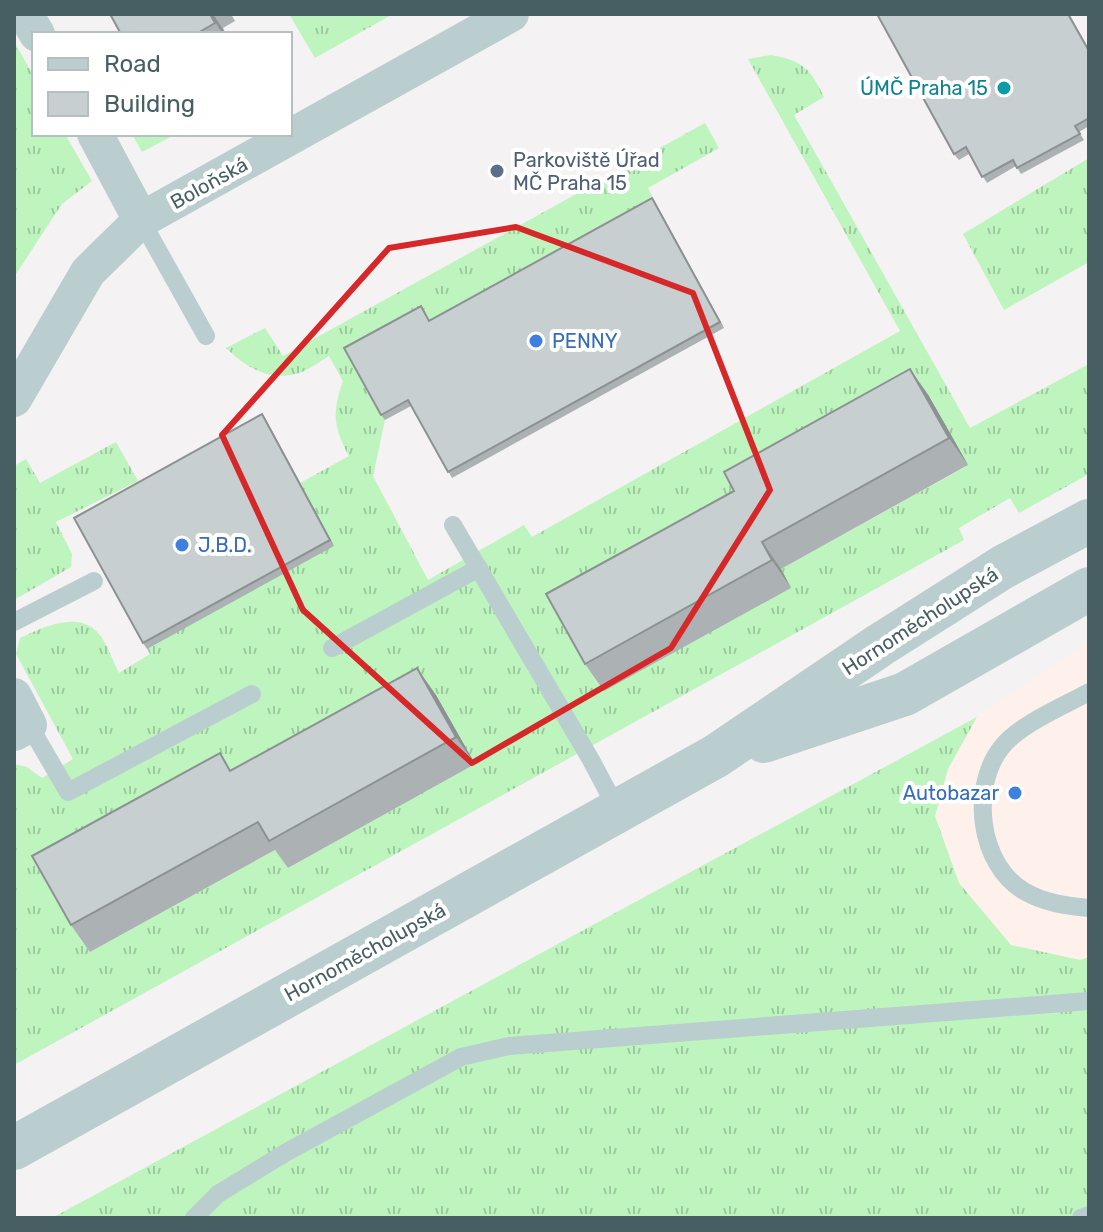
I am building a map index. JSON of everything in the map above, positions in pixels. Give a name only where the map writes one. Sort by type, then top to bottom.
[{"type":"street","points":[[25,14],[36,32]]},
{"type":"street","name":"Boloňská","points":[[292,136],[511,14]]},
{"type":"street","points":[[96,136],[141,220]]},
{"type":"street","name":"Boloňská","points":[[14,399],[88,272],[141,220],[292,136]]},
{"type":"street","name":"Hornoměcholupská","points":[[14,1148],[716,756],[880,645],[1003,567],[1089,521]]},
{"type":"street","name":"Hornoměcholupská","points":[[716,756],[905,694],[1089,589]]},
{"type":"lane","points":[[141,220],[206,336]]},
{"type":"lane","points":[[453,525],[617,809]]},
{"type":"lane","points":[[332,648],[479,568]]},
{"type":"lane","points":[[14,622],[94,581]]},
{"type":"lane","points":[[1089,692],[1026,728],[1001,748],[988,775],[982,806],[987,840],[999,868],[1022,890],[1053,903],[1089,908]]},
{"type":"lane","points":[[19,718],[68,792],[252,694]]},
{"type":"lane","points":[[194,1218],[218,1194],[285,1153],[461,1057],[509,1046],[1089,1001]]},
{"type":"lane","points":[[1081,1218],[1089,1215]]},
{"type":"highlighted area","points":[[516,227],[693,293],[770,490],[671,648],[472,763],[303,610],[222,435],[389,248]]},
{"type":"shaded area","name":"Autobazar","points":[[1089,643],[1089,957],[1080,960],[1011,945],[959,883],[935,817],[948,769],[977,717]]},
{"type":"green space","points":[[289,14],[393,14],[315,58]]},
{"type":"green space","points":[[14,41],[32,73],[32,136],[66,136],[92,181],[62,204],[14,277]]},
{"type":"green space","points":[[771,55],[791,60],[804,67],[814,79],[824,97],[794,115],[970,428],[1089,364],[1089,474],[1019,513],[1010,498],[959,528],[964,540],[14,1065],[14,764],[27,767],[42,778],[73,759],[16,654],[20,638],[52,625],[84,624],[102,638],[119,673],[150,654],[147,649],[300,483],[349,456],[336,419],[343,381],[329,356],[308,369],[285,376],[257,370],[226,348],[265,328],[283,356],[705,123],[719,148],[648,188],[656,204],[433,327],[425,312],[348,354],[385,420],[373,476],[428,580],[524,525],[532,537],[900,331],[748,59]],"holes":[[[930,396],[967,466],[781,569],[790,588],[673,652]],[[437,696],[474,764],[288,868],[277,849],[90,952]]]},
{"type":"green space","points":[[133,136],[172,136],[142,152]]},
{"type":"green space","points":[[1089,158],[1089,262],[1004,310],[963,234]]},
{"type":"green space","points":[[116,442],[138,481],[56,522],[72,554],[71,567],[14,600],[14,466],[26,459],[40,483]]},
{"type":"green space","points":[[977,717],[948,769],[935,816],[959,883],[1011,945],[1080,960],[1089,957],[1089,1218],[52,1218]]},
{"type":"building","points":[[110,14],[210,14],[215,23],[199,32],[120,32]]},
{"type":"building","name":"ÚMČ Praha 15","points":[[877,14],[1068,14],[1089,51],[1089,118],[1075,126],[1080,134],[1017,168],[1013,160],[982,177],[966,147],[954,154]]},
{"type":"building","name":"PENNY","points":[[652,198],[720,322],[448,472],[408,400],[381,415],[344,348],[421,306],[429,321]]},
{"type":"building","points":[[910,369],[949,438],[762,542],[772,560],[585,664],[546,594],[734,491],[724,472]]},
{"type":"building","points":[[262,414],[330,540],[143,643],[74,518]]},
{"type":"building","points":[[417,668],[456,737],[269,841],[258,822],[71,925],[32,856],[220,753],[230,771]]},
{"type":"place","name":"ÚMČ Praha 15","points":[[1004,88]]},
{"type":"place","name":"Parkoviště Úřad MČ Praha 15","points":[[497,171]]},
{"type":"place","name":"PENNY","points":[[536,341]]},
{"type":"place","name":"J.B.D.","points":[[182,545]]},
{"type":"place","name":"Autobazar","points":[[1015,793]]}]
